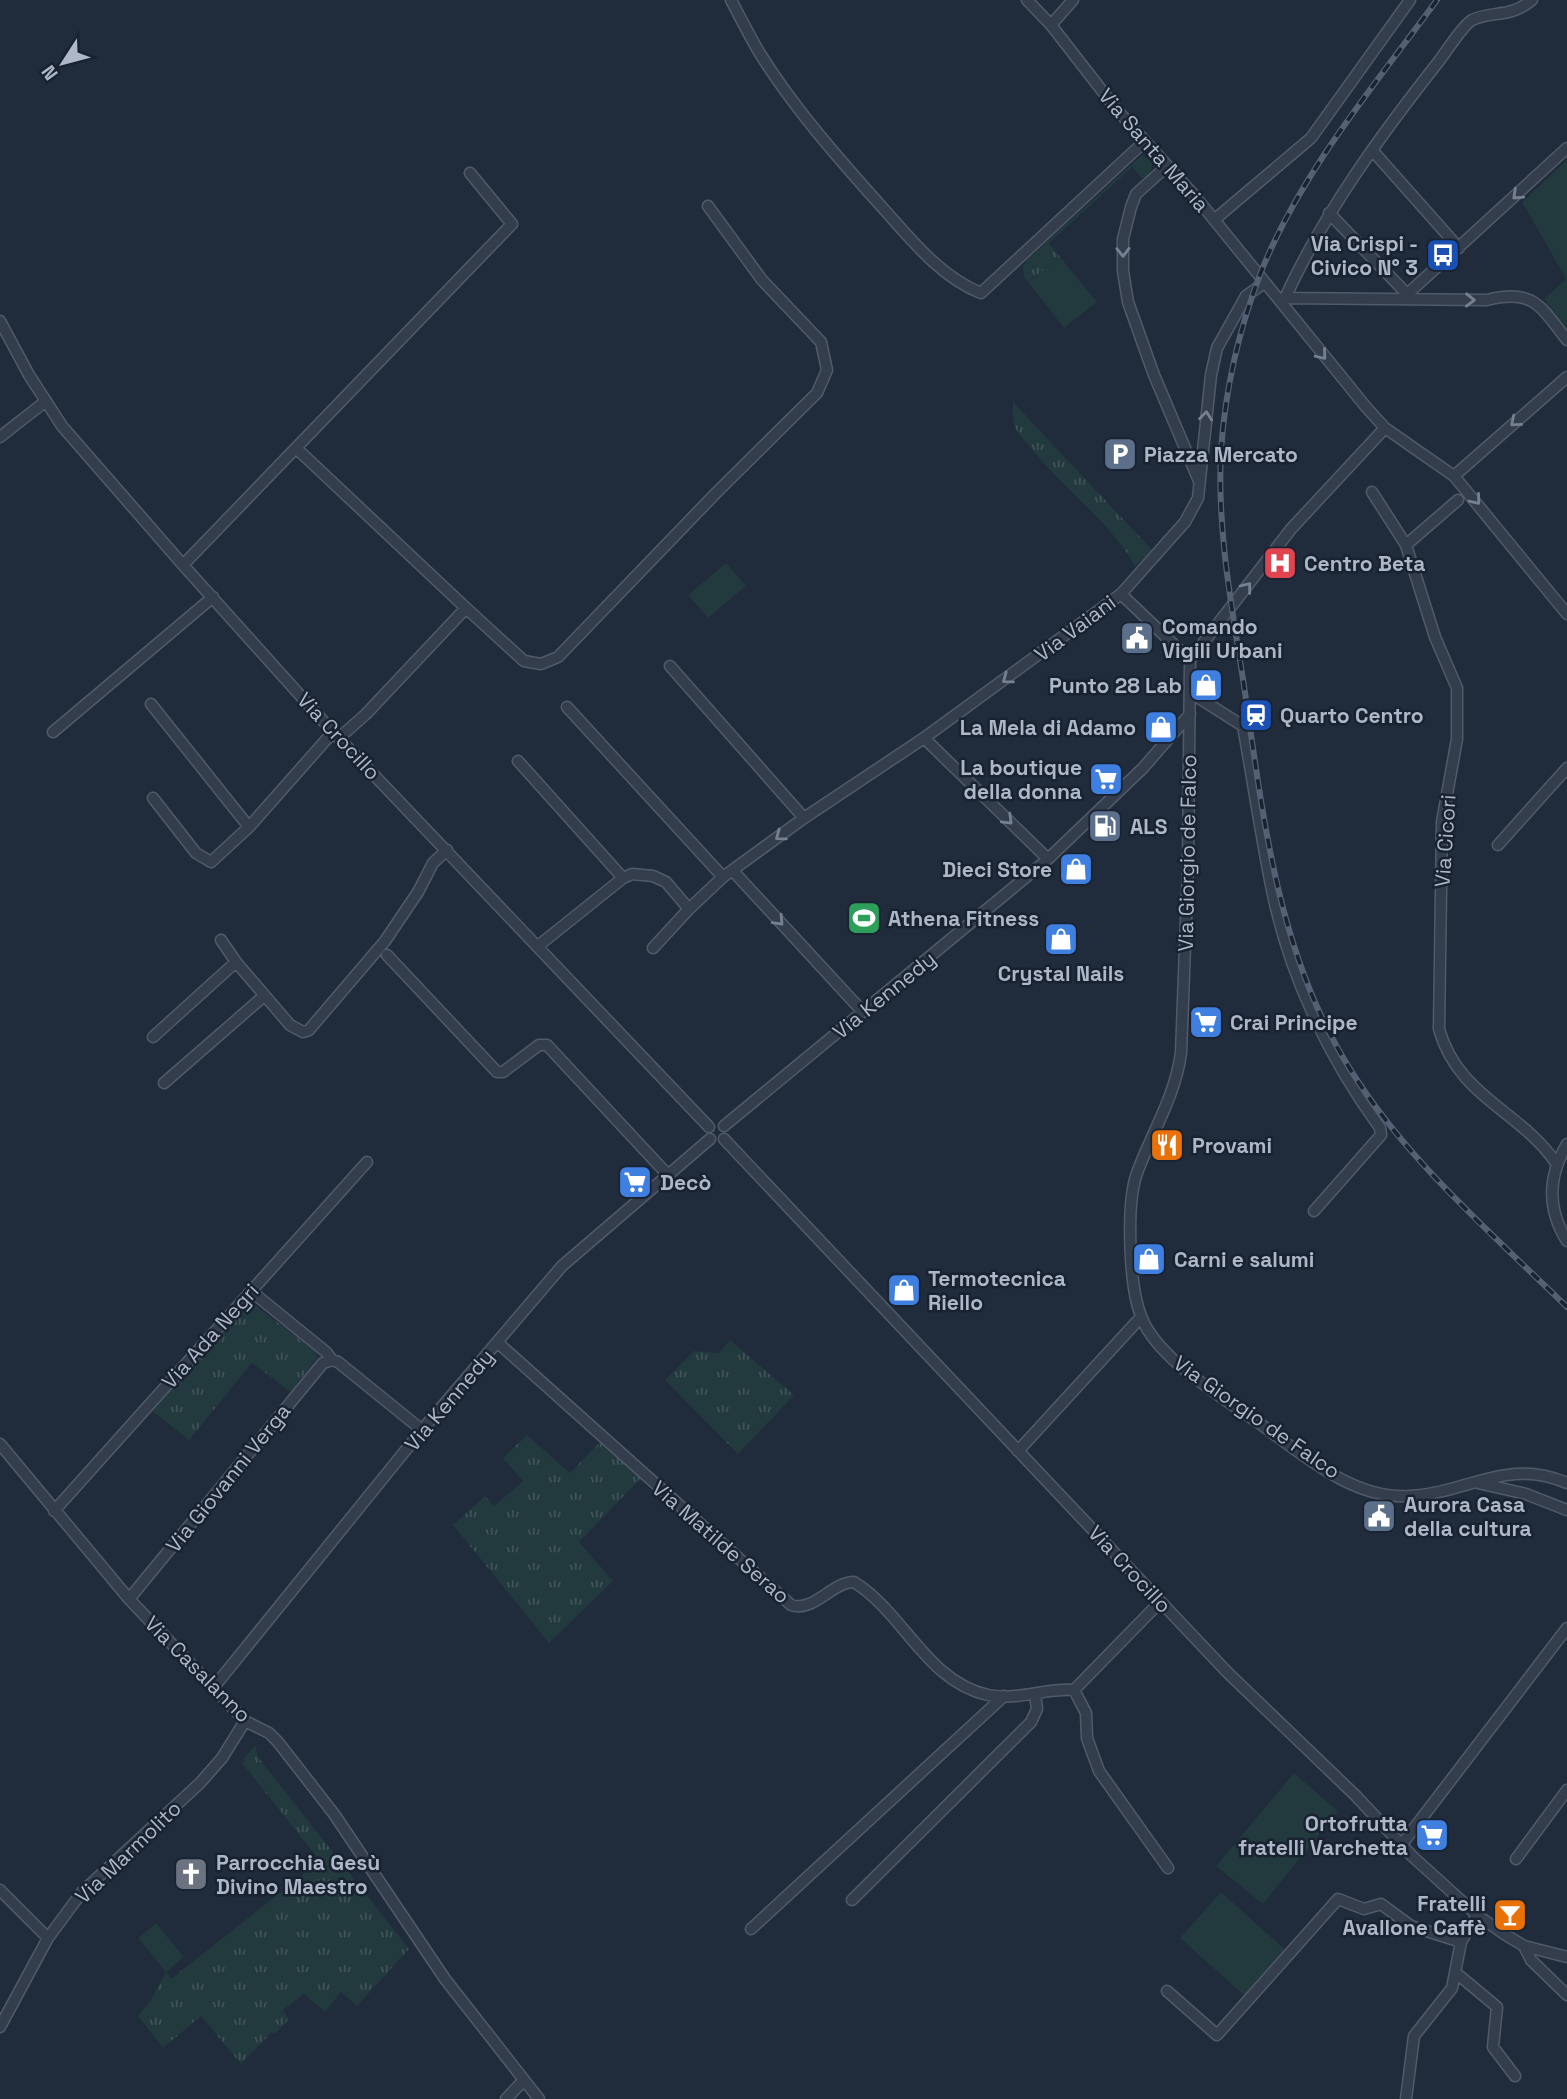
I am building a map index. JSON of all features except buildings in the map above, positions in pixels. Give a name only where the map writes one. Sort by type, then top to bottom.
[{"type":"street","points":[[731,0],[760,53],[791,98],[855,176],[919,249],[964,287],[981,293],[1145,141]]},
{"type":"street","name":"Via Santa Maria","points":[[1027,0],[1051,25],[1117,110],[1214,220],[1264,283],[1282,300],[1385,428],[1454,475],[1563,600],[1567,614]]},
{"type":"street","points":[[1051,25],[1073,0]]},
{"type":"street","points":[[1214,220],[1311,138],[1409,0]]},
{"type":"street","points":[[1532,0],[1520,10],[1471,20],[1372,150],[1329,213],[1282,300],[1523,298],[1537,302],[1567,340]]},
{"type":"street","points":[[1404,297],[1567,148]]},
{"type":"street","points":[[1372,150],[1459,248]]},
{"type":"street","points":[[1166,167],[1142,188],[1131,206],[1123,239],[1123,271],[1128,302],[1158,385],[1200,484]]},
{"type":"street","points":[[183,565],[512,223],[470,173]]},
{"type":"street","points":[[296,448],[524,661],[541,664],[553,661],[817,393],[827,370],[821,342],[762,280],[708,206]]},
{"type":"street","points":[[1329,213],[1404,297]]},
{"type":"street","name":"Via Vaiani","points":[[653,948],[728,874],[804,818],[924,738],[1121,594],[1193,510],[1200,484],[1210,375],[1217,348],[1246,296],[1264,283]]},
{"type":"street","name":"Via Crocillo","points":[[0,321],[29,375],[62,426],[183,565],[336,735],[538,946],[710,1133]]},
{"type":"street","points":[[1454,475],[1567,377]]},
{"type":"street","points":[[0,437],[46,401]]},
{"type":"street","points":[[1121,594],[1190,660],[1291,528],[1385,428]]},
{"type":"street","name":"Via Cicori","points":[[1372,492],[1406,545],[1435,637],[1457,688],[1457,739],[1442,822],[1439,1029],[1444,1045],[1465,1077],[1542,1146],[1556,1163]]},
{"type":"street","points":[[1406,545],[1458,500]]},
{"type":"street","points":[[53,732],[213,597]]},
{"type":"street","points":[[153,798],[196,853],[207,861],[216,860],[336,735],[366,714],[466,608]]},
{"type":"street","name":"Via Giorgio de Falco","points":[[1190,660],[1188,868],[1181,1053],[1178,1077],[1147,1147],[1130,1196],[1132,1255],[1141,1317],[1163,1350],[1196,1379],[1324,1469],[1358,1487],[1410,1496],[1523,1472],[1567,1483]]},
{"type":"street","points":[[670,666],[804,818]]},
{"type":"street","points":[[1191,693],[1243,726],[1272,891],[1295,970],[1339,1065],[1380,1128],[1381,1135],[1314,1210]]},
{"type":"street","points":[[151,704],[249,827]]},
{"type":"street","points":[[567,707],[863,1012]]},
{"type":"street","name":"Via Kennedy","points":[[724,1126],[1048,859],[1143,768],[1190,714]]},
{"type":"street","points":[[924,738],[1048,859]]},
{"type":"street","points":[[518,761],[623,878]]},
{"type":"street","points":[[1498,845],[1567,768]]},
{"type":"street","points":[[220,940],[290,1025],[303,1032],[309,1030],[385,941],[418,892],[433,863],[447,850]]},
{"type":"street","points":[[538,946],[623,878],[641,874],[661,879],[670,885],[690,909]]},
{"type":"street","points":[[387,955],[497,1072],[503,1072],[539,1045],[547,1045],[667,1174]]},
{"type":"street","points":[[153,1037],[236,962]]},
{"type":"street","points":[[164,1083],[264,996]]},
{"type":"street","points":[[717,1123],[724,1126],[724,1139],[718,1142],[710,1133],[717,1123]]},
{"type":"street","name":"Via Kennedy","points":[[214,1687],[422,1430],[562,1266],[710,1133]]},
{"type":"street","name":"Via Crocillo","points":[[724,1139],[1227,1672],[1402,1844],[1477,1915],[1524,1946],[1567,1956]]},
{"type":"street","points":[[1567,1144],[1556,1163],[1552,1200],[1556,1218],[1567,1241]]},
{"type":"street","name":"Via Ada Negri","points":[[54,1511],[367,1162]]},
{"type":"street","points":[[251,1291],[326,1352],[330,1361],[338,1362],[422,1430]]},
{"type":"street","points":[[1018,1451],[1141,1317]]},
{"type":"street","name":"Via Matilde Serao","points":[[497,1342],[791,1605],[805,1606],[836,1586],[854,1582],[881,1605],[956,1683],[974,1691],[1004,1696],[1035,1694],[1052,1689],[1074,1690]]},
{"type":"street","name":"Via Giovanni Verga","points":[[129,1599],[323,1363],[330,1361]]},
{"type":"street","name":"Via Casalanno","points":[[0,1444],[129,1599],[245,1721],[268,1733],[278,1742],[340,1823],[445,1979],[539,2099]]},
{"type":"street","points":[[1511,1490],[1509,1481],[1512,1473]]},
{"type":"street","name":"Via Giorgio de Falco","points":[[1476,1483],[1511,1490],[1567,1510]]},
{"type":"street","points":[[1160,1602],[1074,1690],[1086,1713],[1087,1738],[1099,1771],[1168,1868]]},
{"type":"street","points":[[1402,1844],[1567,1628]]},
{"type":"street","points":[[852,1900],[1031,1722],[1037,1709],[1035,1694]]},
{"type":"street","points":[[751,1928],[1004,1696]]},
{"type":"street","name":"Via Marmolito","points":[[0,2027],[48,1938],[82,1892],[207,1775],[222,1758],[245,1721]]},
{"type":"street","points":[[1516,1859],[1567,1790]]},
{"type":"street","points":[[0,1890],[48,1938]]},
{"type":"street","points":[[1167,1991],[1217,2035],[1338,1899],[1364,1909],[1381,1904],[1411,1926],[1461,1942]]},
{"type":"street","points":[[1406,2099],[1414,2036],[1452,1988],[1461,1942],[1477,1915]]},
{"type":"street","points":[[1524,1946],[1531,1960],[1567,1995]]},
{"type":"street","points":[[1455,1972],[1497,2007],[1493,2047],[1515,2076]]},
{"type":"street","points":[[506,2099],[524,2080]]},
{"type":"green space","points":[[1142,155],[1153,163],[1149,176],[1142,178],[1132,167],[1049,243],[1060,257],[1028,282],[1023,266],[1029,258]]},
{"type":"green space","points":[[1567,160],[1567,328],[1544,299],[1566,279],[1522,202]]},
{"type":"green space","points":[[1060,257],[1097,302],[1064,328],[1028,282]]},
{"type":"green space","points":[[1013,402],[1152,550],[1135,566],[1112,533],[1020,436],[1013,421]]},
{"type":"green space","points":[[726,563],[746,586],[708,618],[688,595]]},
{"type":"green space","points":[[247,1302],[314,1350],[318,1357],[291,1392],[252,1363],[189,1440],[151,1410]]},
{"type":"green space","points":[[730,1340],[794,1395],[738,1454],[665,1380],[694,1351],[719,1353]]},
{"type":"green space","points":[[527,1435],[570,1473],[601,1441],[642,1477],[579,1542],[613,1581],[549,1643],[453,1525],[485,1496],[494,1506],[523,1481],[503,1458]]},
{"type":"green space","points":[[255,1746],[258,1757],[409,1949],[357,2006],[341,1992],[325,2012],[304,1994],[283,2010],[289,2019],[275,2034],[272,2032],[241,2064],[201,2016],[163,2048],[138,2016],[151,2000],[166,1972],[171,1979],[320,1861],[242,1763]]},
{"type":"green space","points":[[1294,1773],[1338,1811],[1263,1904],[1216,1866]]},
{"type":"green space","points":[[1221,1892],[1288,1952],[1247,1998],[1180,1938]]},
{"type":"green space","points":[[156,1923],[184,1957],[166,1972],[138,1938]]},
{"type":"railway","points":[[1437,0],[1340,131],[1297,199],[1261,272],[1246,315],[1226,405],[1220,480],[1223,537],[1257,776],[1274,872],[1286,919],[1319,1010],[1341,1054],[1364,1090],[1416,1157],[1567,1307]]},
{"type":"place","name":"Via Crispi - Civico N° 3","points":[[1443,255]]},
{"type":"place","name":"Piazza Mercato","points":[[1120,454]]},
{"type":"place","name":"Centro Beta","points":[[1280,563]]},
{"type":"place","name":"Comando Vigili Urbani","points":[[1137,638]]},
{"type":"place","name":"Punto 28 Lab","points":[[1206,685]]},
{"type":"place","name":"Quarto Centro","points":[[1256,715]]},
{"type":"place","name":"La Mela di Adamo","points":[[1161,727]]},
{"type":"place","name":"La boutique della donna","points":[[1106,779]]},
{"type":"place","name":"ALS","points":[[1105,826]]},
{"type":"place","name":"Dieci Store","points":[[1076,869]]},
{"type":"place","name":"Athena Fitness","points":[[864,918]]},
{"type":"place","name":"Crystal Nails","points":[[1061,939]]},
{"type":"place","name":"Crai Principe","points":[[1206,1022]]},
{"type":"place","name":"Provami","points":[[1167,1145]]},
{"type":"place","name":"Decò","points":[[635,1182]]},
{"type":"place","name":"Carni e salumi","points":[[1149,1259]]},
{"type":"place","name":"Termotecnica Riello","points":[[904,1290]]},
{"type":"place","name":"Aurora Casa della cultura","points":[[1379,1516]]},
{"type":"place","name":"Ortofrutta fratelli Varchetta","points":[[1432,1835]]},
{"type":"place","name":"Parrocchia Gesù Divino Maestro","points":[[191,1874]]},
{"type":"place","name":"Fratelli Avallone Caffè","points":[[1510,1915]]}]
